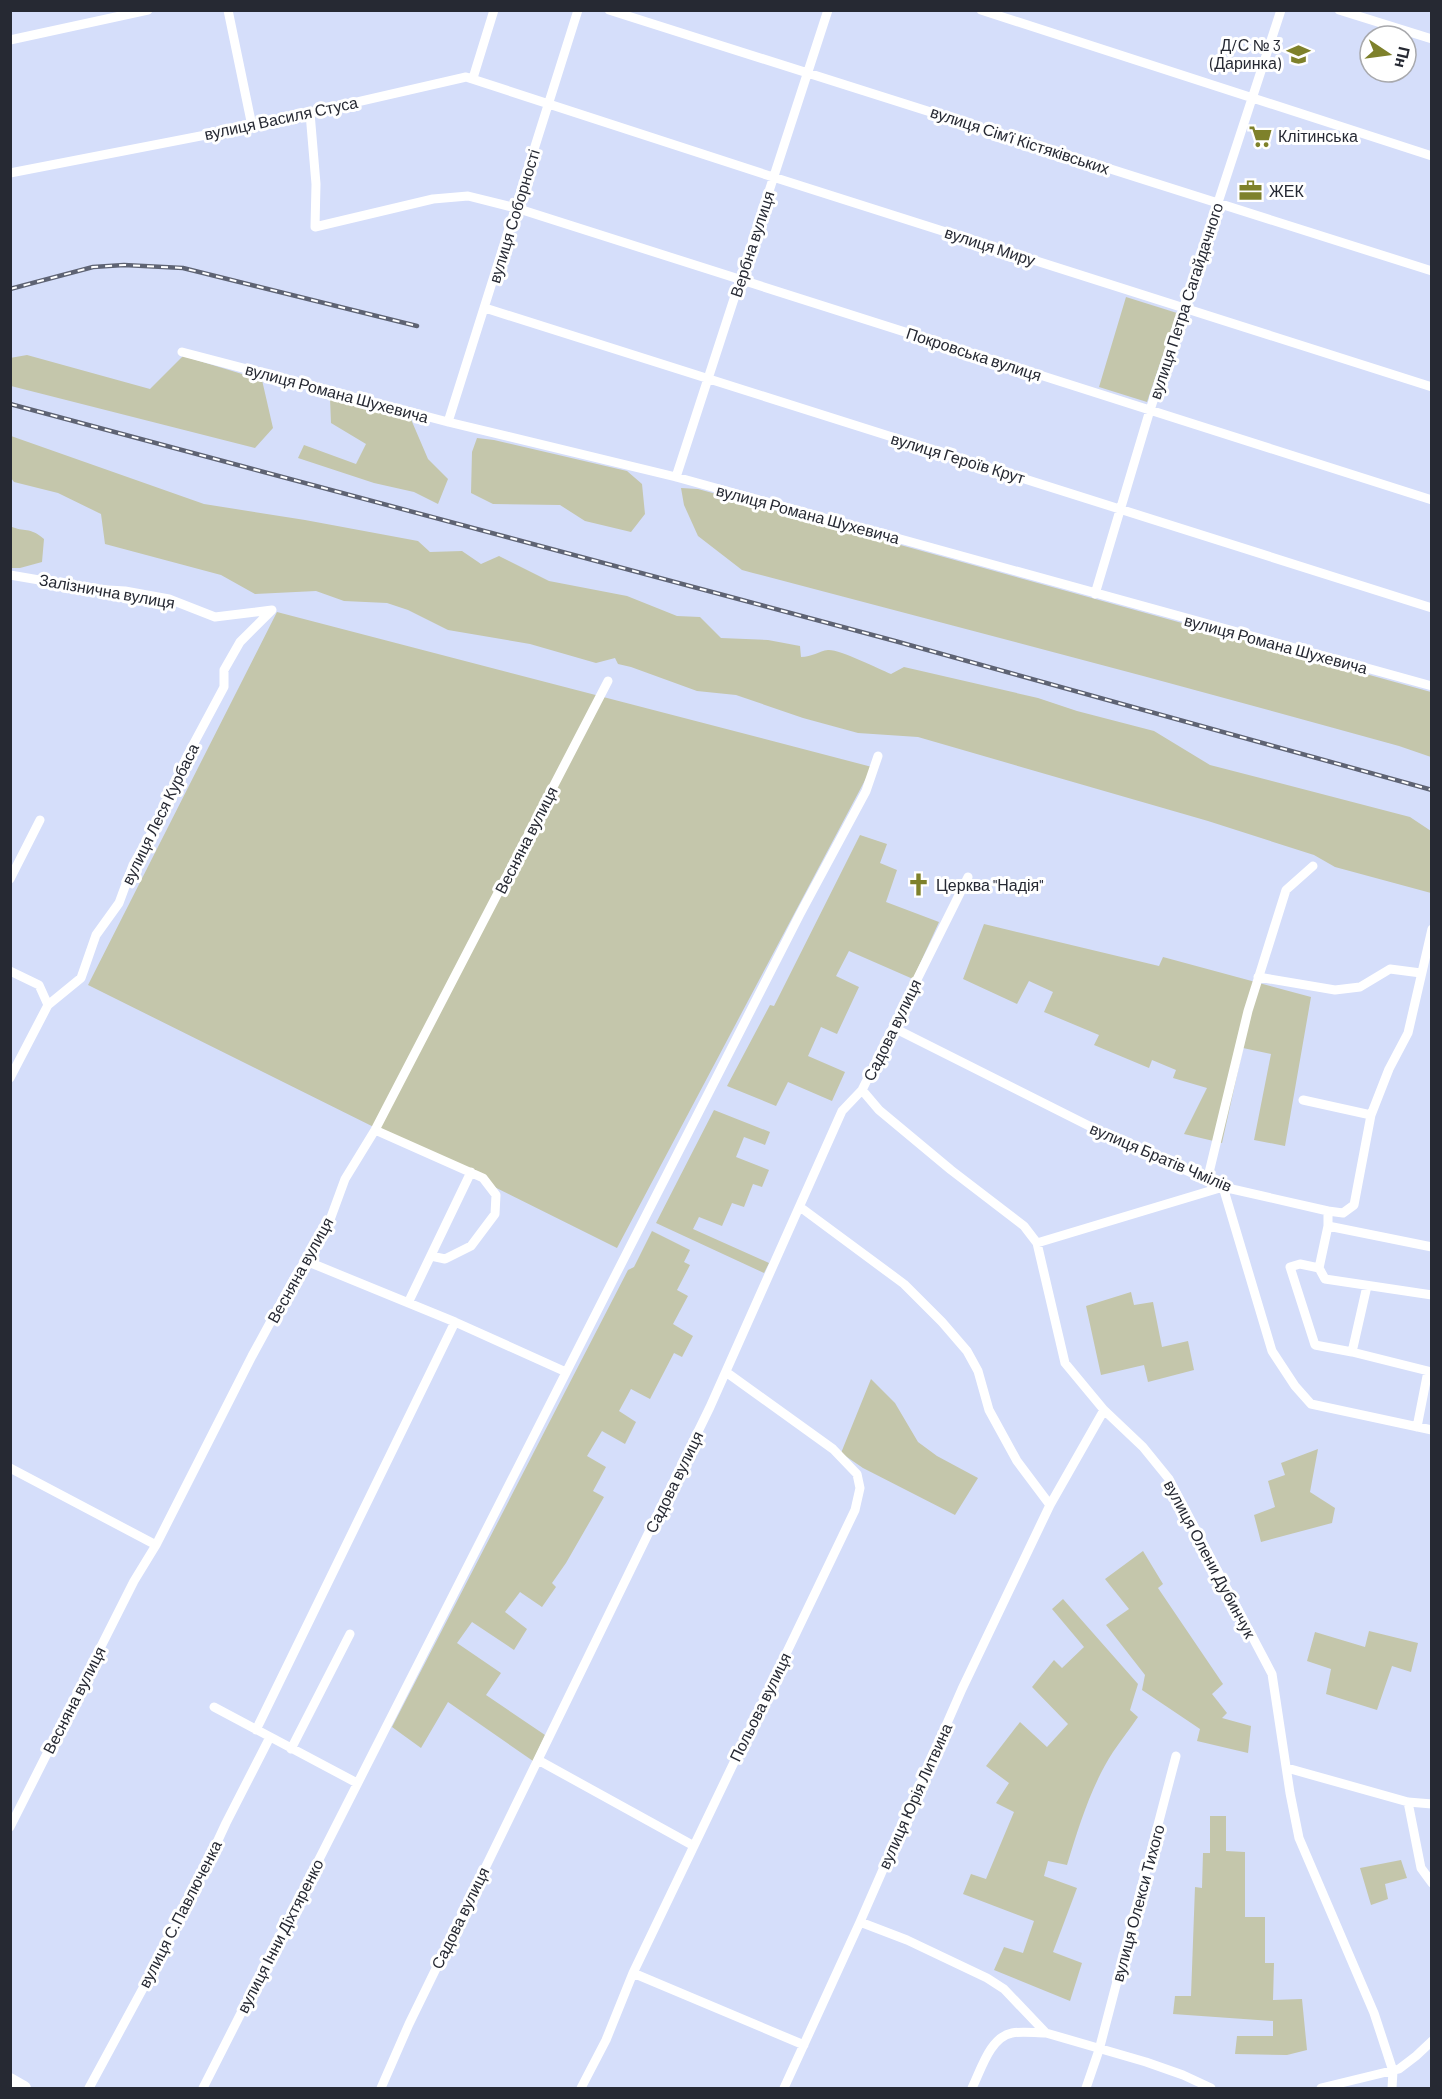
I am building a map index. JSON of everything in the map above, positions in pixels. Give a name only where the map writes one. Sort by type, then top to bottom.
[{"type":"street","points":[[10,40],[147,10]]},
{"type":"street","points":[[228,10],[252,126]]},
{"type":"street","points":[[473,78],[494,10]]},
{"type":"street","name":"вулиця Соборності","points":[[448,422],[578,10]]},
{"type":"street","name":"вулиця Сімʼї Кістяківських","points":[[609,10],[1431,271]]},
{"type":"street","name":"Вербна вулиця","points":[[676,477],[828,10]]},
{"type":"street","points":[[981,10],[1431,156]]},
{"type":"street","name":"вулиця Петра Сагайдачного","points":[[1095,594],[1150,410],[1281,10]]},
{"type":"street","points":[[1339,10],[1431,39]]},
{"type":"street","name":"вулиця Василя Стуса","points":[[11,171],[252,126],[460,77],[473,78],[549,104]]},
{"type":"street","name":"вулиця Миру","points":[[549,104],[1431,387]]},
{"type":"street","name":"Покровська вулиця","points":[[310,113],[316,184],[315,227],[433,200],[468,196],[516,208],[1431,500]]},
{"type":"street","name":"вулиця Героїв Крут","points":[[485,308],[1431,608]]},
{"type":"street","name":"вулиця Романа Шухевича","points":[[182,352],[448,422],[676,477],[1431,686]]},
{"type":"street","name":"Залізнична вулиця","points":[[10,575],[169,599],[214,617],[272,610]]},
{"type":"street","name":"вулиця Леся Курбаса","points":[[10,1078],[48,1005],[81,978],[96,935],[119,903],[133,865],[171,798],[186,758],[224,687],[224,670],[240,642],[272,610]]},
{"type":"street","name":"Весняна вулиця","points":[[10,1827],[134,1581],[156,1545],[252,1356],[327,1228],[345,1179],[375,1130],[608,681]]},
{"type":"street","name":"вулиця Інни Діхтяренко","points":[[203,2088],[800,914],[866,791],[878,756]]},
{"type":"street","points":[[10,879],[40,820]]},
{"type":"street","points":[[1207,1181],[1248,1011],[1286,890],[1312,866]]},
{"type":"street","name":"Садова вулиця","points":[[381,2088],[409,2025],[726,1372],[842,1111],[862,1090],[968,877]]},
{"type":"street","points":[[1431,929],[1408,1033],[1389,1069],[1371,1114],[1354,1205],[1342,1213],[1328,1211],[1328,1226],[1319,1268],[1325,1279],[1431,1295]]},
{"type":"street","points":[[1258,977],[1335,990],[1360,987],[1390,969],[1421,974]]},
{"type":"street","points":[[10,971],[39,985],[48,1005]]},
{"type":"street","name":"вулиця Братів Чмілів","points":[[894,1028],[1117,1140],[1207,1181],[1223,1187],[1328,1211]]},
{"type":"street","name":"вулиця Олени Дубинчук","points":[[862,1090],[879,1110],[951,1170],[1024,1226],[1037,1244],[1065,1363],[1104,1410],[1143,1447],[1169,1479],[1272,1674],[1299,1838],[1374,2013],[1393,2071],[1392,2088]]},
{"type":"street","points":[[1303,1100],[1371,1114]]},
{"type":"street","points":[[375,1130],[471,1172],[483,1179],[496,1195],[495,1214],[471,1246],[445,1259],[431,1256]]},
{"type":"street","points":[[408,1303],[471,1172]]},
{"type":"street","points":[[1037,1244],[1223,1187],[1272,1351],[1295,1386],[1311,1404],[1431,1430]]},
{"type":"street","points":[[800,1207],[904,1284],[967,1351],[978,1371],[989,1410],[1017,1461],[1050,1505]]},
{"type":"street","points":[[1328,1226],[1431,1247]]},
{"type":"street","points":[[306,1261],[455,1322],[566,1372]]},
{"type":"street","points":[[1319,1268],[1300,1264],[1290,1267],[1315,1345],[1430,1371],[1417,1427]]},
{"type":"street","points":[[1352,1352],[1367,1286]]},
{"type":"street","points":[[256,1730],[455,1322]]},
{"type":"street","name":"Польова вулиця","points":[[581,2088],[606,2040],[633,1973],[855,1510],[860,1488],[857,1474],[833,1449],[726,1372]]},
{"type":"street","name":"вулиця Юрія Литвина","points":[[784,2088],[962,1689],[1050,1505],[1104,1410]]},
{"type":"street","points":[[10,1468],[156,1545]]},
{"type":"street","points":[[291,1749],[350,1634]]},
{"type":"street","points":[[214,1707],[357,1783]]},
{"type":"street","name":"вулиця С.Павлюченка","points":[[89,2088],[187,1907],[226,1822],[270,1737]]},
{"type":"street","name":"вулиця Олекси Тихого","points":[[1086,2088],[1099,2050],[1176,1756]]},
{"type":"street","points":[[538,1760],[694,1846]]},
{"type":"street","points":[[1287,1768],[1408,1802],[1431,1804]]},
{"type":"street","points":[[1408,1802],[1421,1868],[1431,1883]]},
{"type":"street","points":[[860,1922],[908,1940],[987,1978],[1004,1989],[1046,2033]]},
{"type":"street","points":[[633,1973],[804,2046]]},
{"type":"street","points":[[972,2088],[989,2052],[1000,2039],[1010,2033],[1046,2033],[1183,2075],[1211,2088]]},
{"type":"street","points":[[1322,2088],[1393,2071],[1416,2056],[1431,2041]]},
{"type":"street","points":[[10,2080],[24,2088]]},
{"type":"green space","points":[[1126,297],[1177,313],[1147,402],[1099,387]]},
{"type":"green space","points":[[27,355],[150,389],[183,356],[262,380],[273,428],[255,448],[11,386],[10,358]]},
{"type":"green space","points":[[330,398],[410,417],[428,459],[448,479],[438,504],[414,492],[374,483],[298,458],[304,445],[356,464],[366,444],[331,423]]},
{"type":"green space","points":[[11,436],[204,504],[418,541],[430,552],[462,551],[481,564],[499,556],[549,581],[627,596],[677,616],[700,617],[721,638],[768,640],[800,646],[801,657],[828,650],[833,651],[891,674],[904,667],[1038,698],[1077,711],[1154,731],[1210,765],[1410,817],[1431,831],[1431,893],[1335,867],[1314,855],[1208,821],[918,737],[858,733],[803,718],[736,695],[697,691],[618,664],[615,658],[596,663],[530,644],[448,630],[408,610],[387,603],[344,601],[316,591],[255,594],[221,575],[105,544],[101,514],[58,493],[14,482],[11,478]]},
{"type":"green space","points":[[477,438],[627,471],[642,484],[645,514],[631,532],[585,521],[560,505],[493,504],[471,493],[472,452]]},
{"type":"green space","points":[[681,488],[698,489],[1431,692],[1431,757],[1235,701],[742,570],[698,536],[684,505]]},
{"type":"green space","points":[[10,526],[34,532],[44,539],[42,562],[11,568]]},
{"type":"green space","points":[[277,612],[872,767],[617,1248],[88,985]]},
{"type":"green space","points":[[860,835],[887,844],[880,863],[897,870],[886,902],[939,922],[913,979],[849,951],[836,976],[859,987],[837,1034],[821,1027],[808,1056],[845,1072],[832,1101],[788,1082],[776,1106],[727,1086],[770,1005],[774,1006]]},
{"type":"green space","points":[[984,924],[1159,966],[1163,957],[1311,997],[1285,1146],[1254,1140],[1271,1054],[1243,1048],[1222,1143],[1184,1134],[1207,1088],[1173,1078],[1176,1070],[1152,1060],[1149,1068],[1094,1045],[1099,1035],[1044,1012],[1053,992],[1029,981],[1017,1004],[963,979]]},
{"type":"green space","points":[[714,1110],[770,1132],[765,1145],[744,1137],[736,1157],[769,1170],[762,1187],[753,1184],[744,1207],[732,1203],[722,1226],[699,1217],[693,1229],[769,1263],[764,1273],[656,1223]]},
{"type":"green space","points":[[652,1231],[690,1250],[684,1262],[690,1265],[677,1290],[688,1296],[673,1324],[693,1336],[682,1357],[674,1353],[650,1399],[631,1389],[619,1411],[636,1422],[625,1444],[602,1431],[587,1456],[606,1467],[593,1491],[604,1497],[552,1583],[556,1587],[542,1607],[520,1592],[505,1612],[527,1629],[514,1650],[472,1622],[457,1643],[501,1673],[486,1695],[545,1735],[533,1761],[448,1702],[421,1748],[392,1727],[628,1270],[634,1267]]},
{"type":"green space","points":[[1131,1292],[1134,1305],[1153,1302],[1162,1347],[1188,1341],[1194,1370],[1148,1382],[1144,1365],[1101,1375],[1086,1306]]},
{"type":"green space","points":[[871,1379],[895,1403],[918,1442],[937,1456],[978,1478],[955,1515],[863,1468],[841,1453]]},
{"type":"green space","points":[[1318,1449],[1310,1492],[1335,1508],[1332,1523],[1261,1542],[1254,1515],[1275,1507],[1268,1481],[1285,1475],[1281,1463]]},
{"type":"green space","points":[[1143,1551],[1163,1584],[1158,1588],[1223,1684],[1212,1694],[1227,1713],[1222,1718],[1251,1726],[1248,1753],[1197,1741],[1200,1729],[1142,1690],[1145,1675],[1106,1625],[1129,1609],[1105,1579]]},
{"type":"green space","points":[[1063,1599],[1138,1684],[1130,1710],[1138,1717],[1113,1752],[1098,1779],[1067,1865],[1048,1861],[1044,1876],[1077,1888],[1053,1952],[1082,1963],[1070,2001],[994,1970],[1004,1947],[1023,1953],[1034,1921],[963,1894],[971,1874],[986,1879],[1014,1812],[996,1803],[1009,1783],[986,1766],[1020,1722],[1047,1747],[1068,1724],[1032,1687],[1054,1660],[1062,1668],[1084,1647],[1052,1609]]},
{"type":"green space","points":[[1369,1631],[1418,1643],[1411,1672],[1392,1666],[1377,1710],[1326,1694],[1331,1669],[1307,1661],[1315,1632],[1365,1647]]},
{"type":"green space","points":[[1210,1816],[1226,1816],[1226,1851],[1245,1852],[1245,1917],[1265,1917],[1265,1963],[1274,1963],[1273,2000],[1302,1999],[1307,2050],[1287,2055],[1235,2054],[1237,2036],[1273,2036],[1273,2021],[1173,2014],[1175,1996],[1191,1996],[1195,1887],[1202,1888],[1203,1853],[1210,1853]]},
{"type":"green space","points":[[1401,1860],[1407,1878],[1385,1884],[1388,1899],[1371,1905],[1360,1868]]},
{"type":"railway","points":[[10,289],[93,267],[124,265],[183,268],[417,326]]},
{"type":"railway","points":[[10,404],[895,641],[1432,790]]},
{"type":"place","name":"Д/С № 3 (Даринка)","points":[[1299,54]]},
{"type":"place","name":"Клітинська","points":[[1260,136]]},
{"type":"place","name":"ЖЕК","points":[[1251,191]]},
{"type":"place","name":"Церква \"Надія\"","points":[[918,885]]}]
